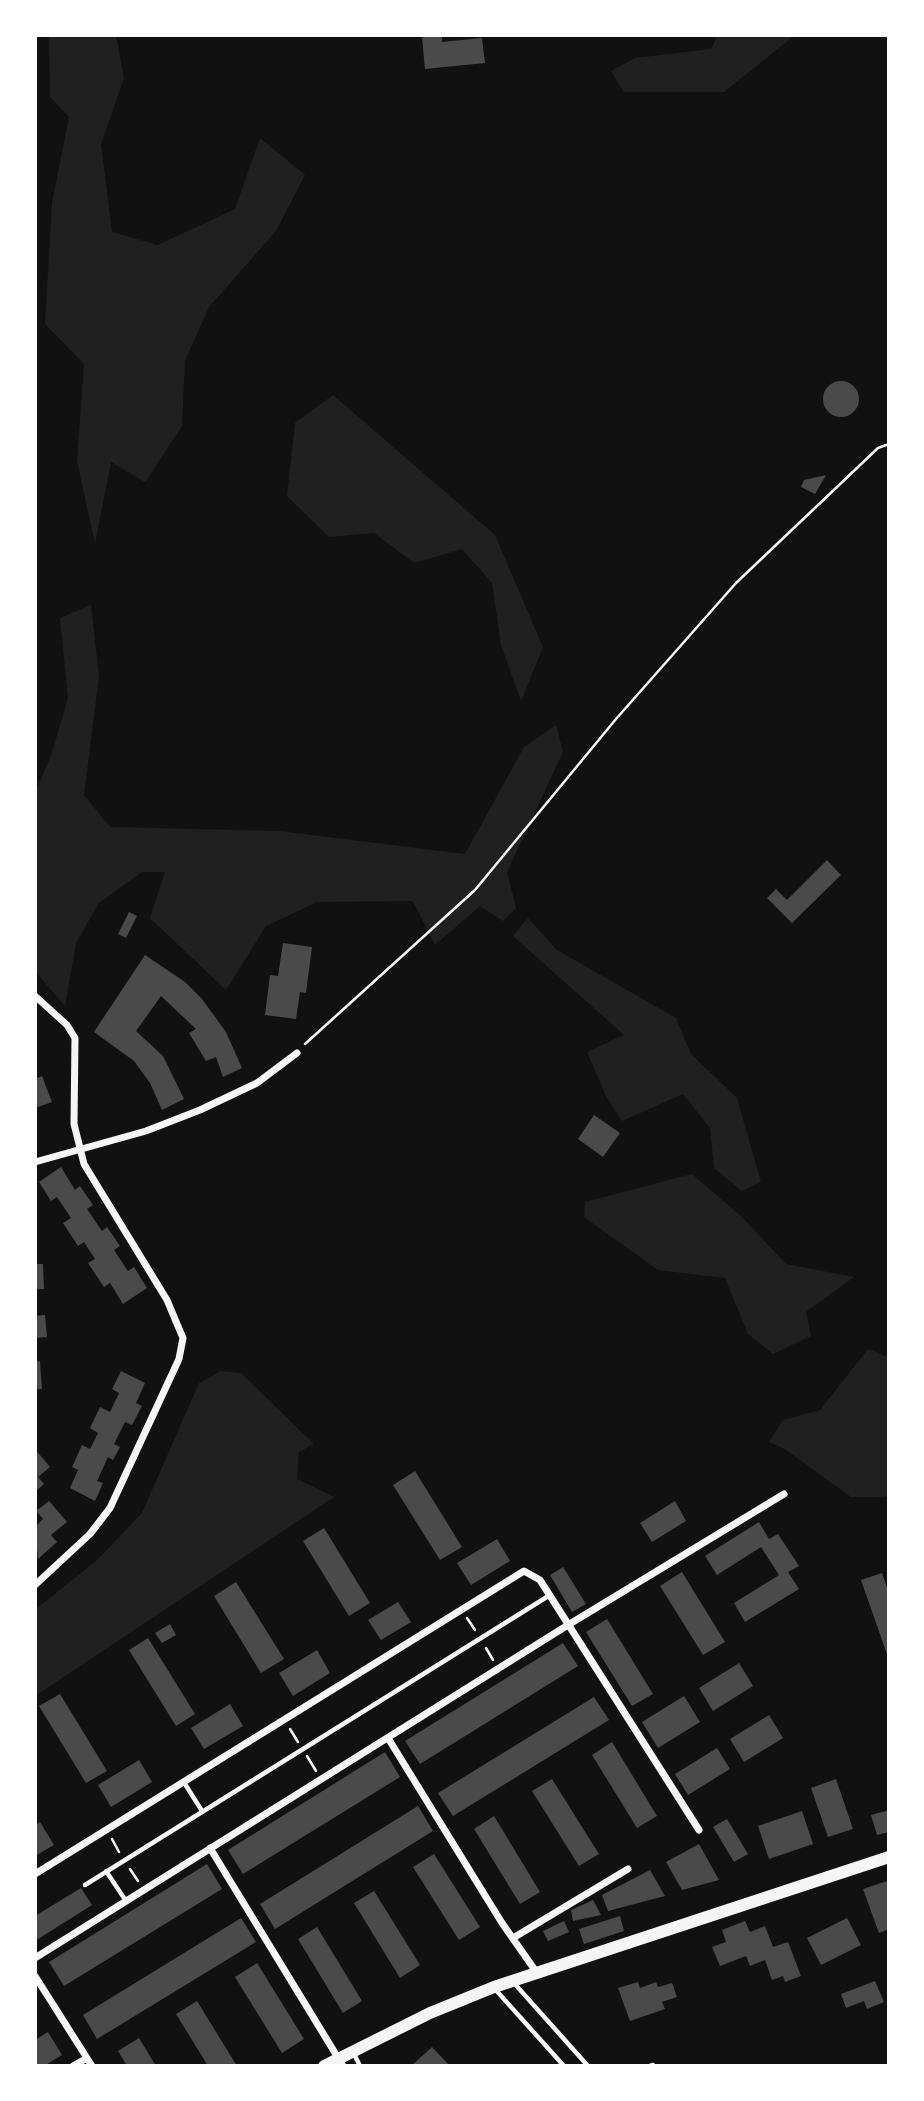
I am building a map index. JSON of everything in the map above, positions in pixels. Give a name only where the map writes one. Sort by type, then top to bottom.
[{"type":"street","points":[[35,996],[67,1025],[75,1038],[74,1124],[78,1149],[96,1187],[167,1300],[181,1329],[183,1345],[133,1463],[110,1508],[90,1535],[35,1585]]},
{"type":"street","points":[[35,1162],[146,1131],[230,1097],[257,1083],[293,1056]]},
{"type":"street","points":[[35,1958],[568,1625],[784,1494]]},
{"type":"street","points":[[35,1874],[185,1784],[521,1572],[536,1576],[550,1595],[699,1830]]},
{"type":"street","points":[[388,1738],[537,1973]]},
{"type":"street","points":[[210,1848],[341,2062]]},
{"type":"street","points":[[324,2066],[341,2062],[352,2051],[430,2013],[494,1987],[889,1857]]},
{"type":"street","points":[[513,1938],[628,1869]]},
{"type":"street","points":[[35,1976],[92,2066]]},
{"type":"street","points":[[73,2066],[87,2058]]},
{"type":"lane","points":[[85,1885],[550,1595]]},
{"type":"lane","points":[[185,1784],[202,1811]]},
{"type":"lane","points":[[106,1871],[126,1901]]},
{"type":"lane","points":[[513,1981],[588,2066]]},
{"type":"lane","points":[[494,1987],[564,2066]]},
{"type":"lane","points":[[352,2051],[360,2066]]},
{"type":"path","points":[[293,1056],[475,890],[616,719],[736,583],[878,448],[889,443]]},
{"type":"shaded area","points":[[49,35],[116,35],[124,78],[101,144],[112,232],[158,245],[235,209],[260,138],[305,175],[276,231],[209,307],[185,361],[182,426],[145,482],[111,462],[95,544],[77,461],[84,364],[45,324],[52,203],[69,117],[50,97]]},
{"type":"shaded area","points":[[718,35],[789,35],[790,39],[724,92],[624,92],[611,71],[635,58],[711,49]]},
{"type":"shaded area","points":[[333,395],[495,535],[543,647],[521,701],[501,645],[492,583],[462,549],[414,563],[374,533],[329,537],[287,496],[295,423]]},
{"type":"shaded area","points":[[91,605],[99,676],[84,795],[110,827],[279,831],[465,854],[524,747],[556,725],[563,752],[507,872],[516,908],[503,921],[480,906],[435,945],[413,901],[317,902],[266,926],[226,990],[150,918],[165,872],[142,872],[99,903],[76,943],[65,1006],[35,971],[35,792],[51,756],[68,698],[60,618]]},
{"type":"shaded area","points":[[528,918],[557,950],[676,1018],[691,1054],[737,1098],[761,1182],[742,1191],[714,1168],[710,1128],[683,1094],[622,1121],[606,1096],[587,1052],[624,1035],[513,936]]},
{"type":"shaded area","points":[[692,1174],[742,1217],[786,1264],[854,1277],[806,1312],[811,1336],[773,1354],[748,1334],[725,1278],[658,1270],[584,1217],[585,1202]]},
{"type":"shaded area","points":[[868,1349],[889,1357],[889,1497],[851,1497],[785,1449],[769,1442],[783,1420],[820,1410]]},
{"type":"shaded area","points":[[221,1371],[241,1373],[314,1444],[299,1452],[297,1479],[334,1497],[35,1696],[35,1610],[97,1560],[142,1513],[199,1383]]},
{"type":"building","points":[[442,35],[442,42],[482,38],[485,63],[425,69],[422,38]]},
{"type":"building","points":[[841,381],[854,386],[859,399],[854,412],[841,417],[828,412],[823,399],[828,386]]},
{"type":"building","points":[[826,475],[815,494],[801,487],[804,480]]},
{"type":"building","points":[[827,860],[841,875],[792,923],[767,898],[776,889],[787,900]]},
{"type":"building","points":[[129,912],[137,916],[126,938],[118,934]]},
{"type":"building","points":[[283,943],[312,947],[306,993],[300,992],[296,1019],[265,1015],[270,975],[278,976]]},
{"type":"building","points":[[145,955],[185,982],[202,999],[226,1032],[242,1068],[223,1077],[216,1057],[206,1061],[189,1033],[196,1029],[161,996],[136,1031],[163,1056],[184,1099],[162,1110],[150,1083],[134,1061],[94,1032]]},
{"type":"building","points":[[42,1076],[52,1102],[35,1108],[35,1079]]},
{"type":"building","points":[[594,1115],[620,1133],[603,1157],[578,1139]]},
{"type":"building","points":[[61,1167],[75,1190],[80,1186],[93,1205],[87,1209],[102,1231],[107,1227],[120,1246],[114,1250],[128,1271],[134,1267],[147,1288],[123,1304],[110,1283],[104,1287],[88,1263],[95,1259],[84,1242],[78,1246],[63,1223],[71,1218],[57,1197],[51,1201],[39,1182]]},
{"type":"building","points":[[35,1264],[43,1264],[44,1289],[35,1289]]},
{"type":"building","points":[[45,1315],[47,1337],[35,1338],[35,1316]]},
{"type":"building","points":[[35,1361],[40,1361],[42,1389],[35,1389]]},
{"type":"building","points":[[121,1371],[145,1383],[136,1403],[142,1406],[132,1425],[125,1422],[114,1444],[120,1447],[113,1460],[108,1457],[97,1481],[103,1483],[95,1501],[70,1488],[78,1470],[72,1467],[82,1445],[90,1449],[98,1433],[90,1428],[100,1407],[110,1412],[119,1393],[112,1389]]},
{"type":"building","points":[[35,1449],[50,1467],[38,1477],[44,1484],[35,1492]]},
{"type":"building","points":[[415,1471],[462,1547],[440,1560],[393,1485]]},
{"type":"building","points":[[49,1501],[67,1522],[51,1535],[57,1542],[38,1559],[35,1527],[43,1519],[36,1511]]},
{"type":"building","points":[[675,1501],[686,1521],[652,1542],[640,1523]]},
{"type":"building","points":[[759,1522],[769,1539],[778,1534],[799,1566],[788,1572],[799,1589],[745,1622],[734,1603],[779,1575],[761,1547],[717,1575],[705,1556]]},
{"type":"building","points":[[324,1528],[370,1603],[349,1616],[303,1541]]},
{"type":"building","points":[[497,1539],[510,1561],[471,1585],[457,1563]]},
{"type":"building","points":[[563,1567],[586,1604],[572,1612],[550,1575]]},
{"type":"building","points":[[682,1572],[725,1642],[703,1655],[660,1586]]},
{"type":"building","points":[[882,1573],[889,1593],[889,1660],[861,1580]]},
{"type":"building","points":[[236,1582],[284,1659],[261,1673],[214,1596]]},
{"type":"building","points":[[398,1602],[411,1622],[381,1640],[368,1620]]},
{"type":"building","points":[[607,1619],[653,1694],[632,1706],[586,1632]]},
{"type":"building","points":[[170,1624],[176,1635],[162,1643],[155,1633]]},
{"type":"building","points":[[148,1638],[195,1714],[176,1726],[129,1650]]},
{"type":"building","points":[[563,1643],[578,1666],[420,1764],[405,1741]]},
{"type":"building","points":[[317,1650],[330,1673],[293,1696],[279,1673]]},
{"type":"building","points":[[739,1663],[753,1686],[713,1711],[699,1688]]},
{"type":"building","points":[[60,1694],[107,1771],[86,1783],[39,1706]]},
{"type":"building","points":[[684,1696],[700,1722],[658,1748],[642,1722]]},
{"type":"building","points":[[594,1697],[609,1720],[453,1816],[438,1793]]},
{"type":"building","points":[[230,1704],[243,1726],[204,1749],[191,1728]]},
{"type":"building","points":[[769,1715],[783,1738],[744,1762],[730,1739]]},
{"type":"building","points":[[612,1742],[657,1816],[637,1828],[592,1755]]},
{"type":"building","points":[[717,1748],[730,1769],[688,1795],[675,1774]]},
{"type":"building","points":[[385,1752],[400,1777],[243,1874],[228,1850]]},
{"type":"building","points":[[139,1760],[152,1782],[111,1807],[98,1785]]},
{"type":"building","points":[[552,1779],[599,1854],[579,1866],[532,1791]]},
{"type":"building","points":[[836,1779],[853,1829],[828,1837],[811,1788]]},
{"type":"building","points":[[418,1806],[433,1831],[275,1929],[260,1904]]},
{"type":"building","points":[[889,1810],[889,1832],[877,1835],[871,1815]]},
{"type":"building","points":[[802,1811],[813,1844],[769,1859],[758,1826]]},
{"type":"building","points":[[494,1816],[540,1892],[520,1904],[474,1829]]},
{"type":"building","points":[[727,1819],[748,1854],[734,1862],[713,1827]]},
{"type":"building","points":[[40,1822],[54,1845],[35,1856],[35,1826]]},
{"type":"building","points":[[699,1844],[719,1880],[682,1890],[666,1862]]},
{"type":"building","points":[[434,1854],[480,1927],[459,1940],[413,1867]]},
{"type":"building","points":[[207,1864],[222,1889],[64,1986],[49,1962]]},
{"type":"building","points":[[650,1870],[665,1896],[608,1911],[602,1895]]},
{"type":"building","points":[[887,1881],[889,1929],[879,1933],[863,1889]]},
{"type":"building","points":[[81,1888],[92,1905],[35,1941],[35,1916]]},
{"type":"building","points":[[374,1891],[420,1965],[400,1978],[354,1903]]},
{"type":"building","points":[[593,1900],[601,1915],[573,1921],[571,1910]]},
{"type":"building","points":[[620,1916],[624,1931],[584,1944],[579,1929]]},
{"type":"building","points":[[241,1918],[256,1942],[97,2039],[83,2015]]},
{"type":"building","points":[[847,1918],[861,1945],[821,1965],[807,1938]]},
{"type":"building","points":[[564,1921],[569,1932],[548,1941],[543,1931]]},
{"type":"building","points":[[745,1921],[750,1932],[765,1926],[773,1947],[788,1942],[801,1976],[785,1982],[783,1976],[772,1980],[765,1960],[750,1966],[746,1956],[720,1966],[712,1947],[726,1942],[722,1930]]},
{"type":"building","points":[[317,1927],[362,2001],[343,2013],[298,1939]]},
{"type":"building","points":[[257,1963],[304,2039],[282,2053],[235,1977]]},
{"type":"building","points":[[875,1981],[884,2002],[867,2009],[864,2001],[846,2008],[841,1994]]},
{"type":"building","points":[[638,1982],[640,1988],[656,1982],[658,1987],[672,1983],[677,1997],[662,2002],[665,2009],[630,2021],[618,1988]]},
{"type":"building","points":[[197,2001],[237,2066],[208,2066],[176,2014]]},
{"type":"building","points":[[48,2032],[62,2055],[44,2066],[35,2066],[35,2040]]},
{"type":"building","points":[[139,2038],[156,2066],[127,2066],[118,2051]]},
{"type":"building","points":[[432,2047],[450,2066],[411,2066]]}]
